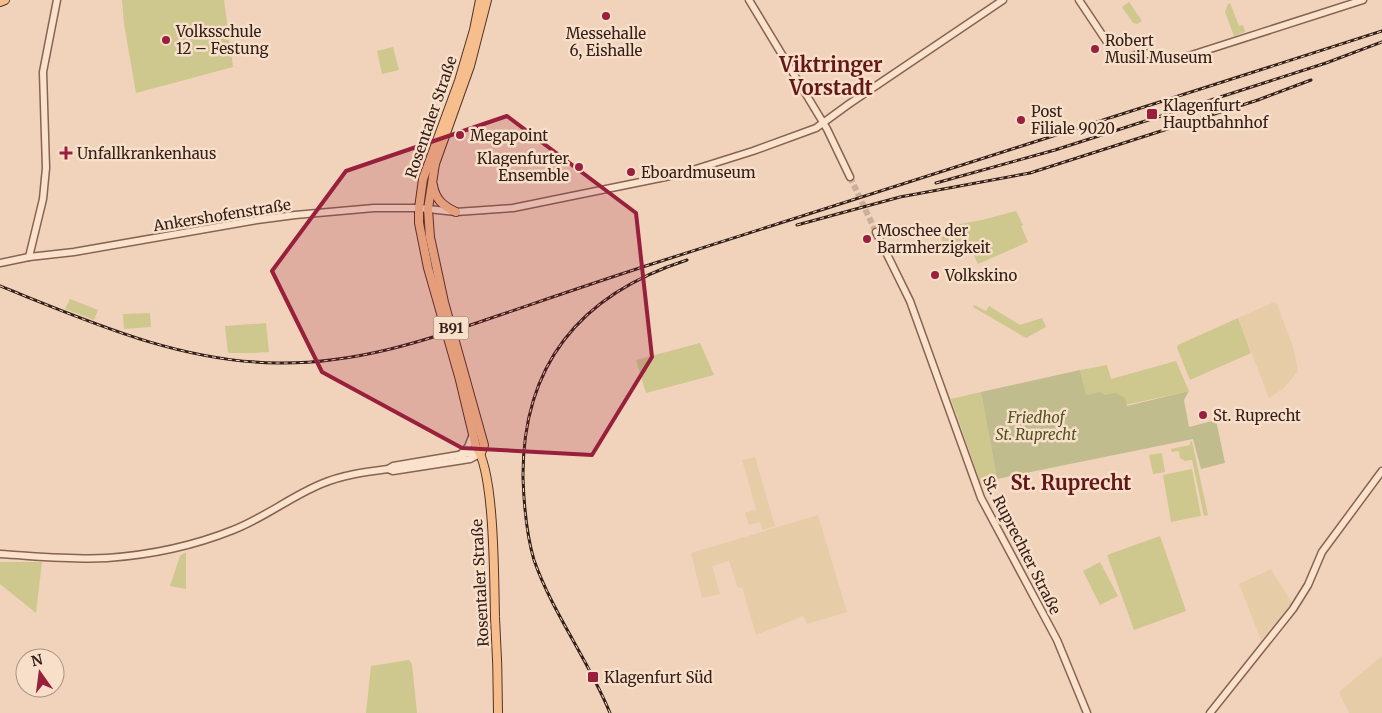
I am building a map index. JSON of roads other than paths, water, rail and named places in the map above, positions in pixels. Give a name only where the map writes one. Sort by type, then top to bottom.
[{"type":"main road","points":[[0,2],[5,0]]},
{"type":"main road","name":"Rosentaler Straße","points":[[480,0],[474,30],[458,81],[423,179],[419,222],[428,268],[473,433],[481,448]]},
{"type":"main road","name":"Rosentaler Straße","points":[[487,0],[470,66],[435,164],[428,209],[430,237],[437,274],[481,448],[488,488],[493,549],[498,713]]},
{"type":"main road","points":[[432,178],[437,198],[444,206],[456,212]]},
{"type":"street","points":[[29,257],[43,199],[46,168],[43,72],[57,0]]},
{"type":"street","points":[[749,0],[823,123],[850,177]]},
{"type":"street","name":"Ankershofenstraße","points":[[0,263],[285,216],[374,208],[419,208],[456,212],[512,208],[664,178],[712,165],[802,135],[816,128],[1003,0]]},
{"type":"street","points":[[1079,0],[1119,60],[1142,53],[1179,59],[1363,0]]},
{"type":"street","name":"St. Ruprechter Straße","points":[[876,232],[910,301],[981,498],[1057,640],[1087,713]]},
{"type":"street","points":[[458,456],[468,447],[473,433]]},
{"type":"street","points":[[0,554],[102,558],[173,549],[206,540],[259,519],[307,491],[331,480],[388,469],[393,466],[458,456],[481,448]]},
{"type":"street","points":[[388,469],[393,471],[470,459],[481,448]]},
{"type":"street","points":[[1210,713],[1293,609],[1308,585],[1322,552],[1382,471]]},
{"type":"tunnel","points":[[850,177],[876,232]]},
{"type":"railway","points":[[0,286],[136,338],[205,356],[241,361],[278,363],[335,360],[389,349],[443,334],[596,282],[1382,31]]},
{"type":"railway","points":[[936,183],[1055,150],[1326,63],[1382,42]]},
{"type":"railway","points":[[797,225],[900,197],[1030,173],[1258,100],[1311,80]]},
{"type":"railway","points":[[610,713],[592,674],[560,618],[534,560],[527,530],[524,499],[525,437],[533,401],[547,368],[565,339],[588,314],[617,292],[649,274],[687,260]]},
{"type":"place","name":"Messehalle 6, Eishalle","points":[[606,16]]},
{"type":"place","name":"Volksschule 12 – Festung","points":[[166,40]]},
{"type":"place","name":"Robert Musil Museum","points":[[1095,49]]},
{"type":"place","name":"Klagenfurt Hauptbahnhof","points":[[1152,114]]},
{"type":"place","name":"Post Filiale 9020","points":[[1021,120]]},
{"type":"place","name":"Megapoint","points":[[460,135]]},
{"type":"place","name":"Unfallkrankenhaus","points":[[66,153]]},
{"type":"place","name":"Klagenfurter Ensemble","points":[[579,167]]},
{"type":"place","name":"Eboardmuseum","points":[[631,172]]},
{"type":"place","name":"Moschee der Barmherzigkeit","points":[[867,239]]},
{"type":"place","name":"Volkskino","points":[[935,275]]},
{"type":"place","name":"St. Ruprecht","points":[[1203,415]]},
{"type":"place","name":"Klagenfurt Süd","points":[[593,677]]},
{"type":"district","name":"Viktringer Vorstadt","points":[[831,76]]},
{"type":"district","name":"St. Ruprecht","points":[[1071,482]]},
{"type":"park label","name":"Friedhof St. Ruprecht","points":[[1036,426]]}]
